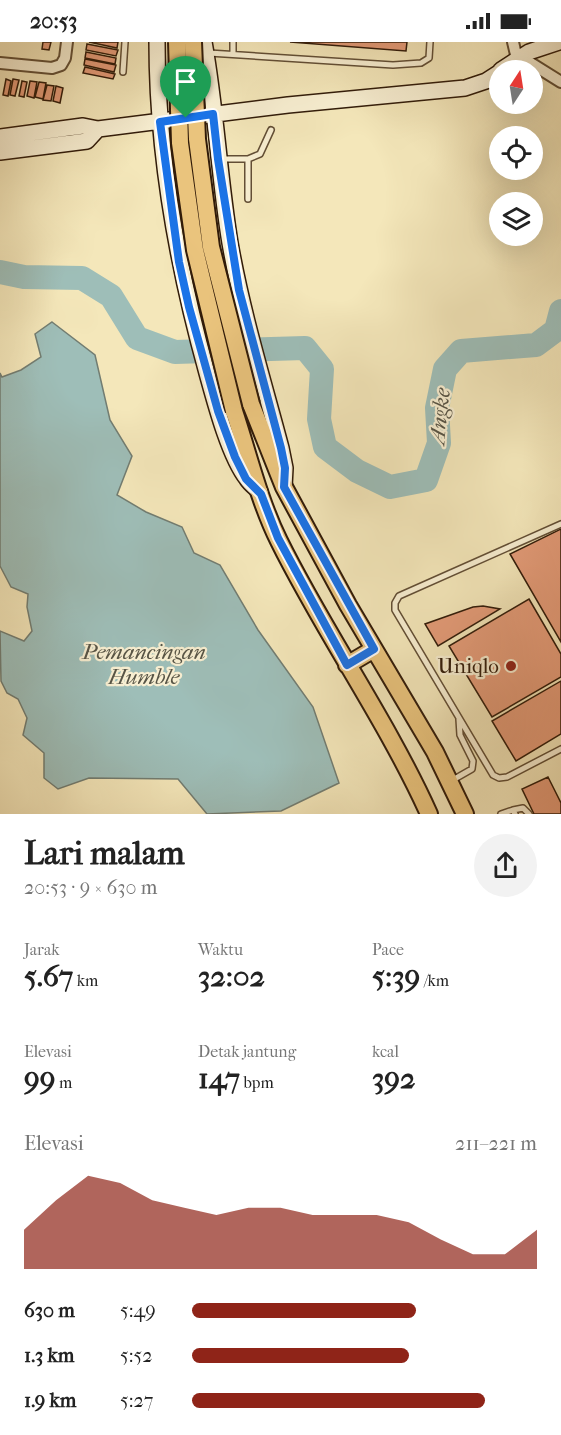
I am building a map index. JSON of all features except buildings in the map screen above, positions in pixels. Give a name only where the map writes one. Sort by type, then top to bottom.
[{"type":"main road","points":[[177,42],[180,142],[195,250],[226,411],[278,538],[347,665],[412,777],[429,814]]},
{"type":"main road","points":[[201,46],[197,139],[211,247],[284,487],[374,649],[435,752],[465,814]]},
{"type":"main road","points":[[347,665],[374,649]]},
{"type":"street","points":[[0,63],[52,68],[62,65],[67,42]]},
{"type":"street","points":[[157,42],[160,122],[179,262],[189,307],[226,411]]},
{"type":"street","points":[[510,60],[513,42]]},
{"type":"street","points":[[518,60],[540,47],[559,42]]},
{"type":"street","points":[[201,46],[259,402]]},
{"type":"street","points":[[543,76],[561,82]]},
{"type":"street","points":[[0,137],[83,126],[98,129],[213,114],[465,87],[489,79]]},
{"type":"street","points":[[0,152],[87,141],[98,129]]},
{"type":"street","points":[[163,152],[172,137],[204,134],[217,153]]},
{"type":"lane","points":[[123,72],[125,42]]},
{"type":"lane","points":[[232,53],[233,42]]},
{"type":"lane","points":[[201,46],[232,53],[393,65],[421,63],[429,58],[430,42]]},
{"type":"lane","points":[[217,153],[248,159],[260,154],[272,130]]},
{"type":"lane","points":[[248,159],[248,199]]},
{"type":"lane","points":[[561,524],[399,596],[395,603],[395,610],[493,775],[499,778],[507,777],[561,749]]},
{"type":"lane","points":[[449,783],[472,769],[473,761],[460,735],[459,717]]},
{"type":"lane","points":[[501,814],[523,808],[529,814]]},
{"type":"water","name":"Pemancingan Humble","points":[[52,322],[95,355],[110,420],[132,456],[117,495],[146,512],[182,527],[194,553],[220,565],[258,630],[313,707],[339,783],[281,811],[207,814],[178,779],[89,778],[58,789],[44,778],[44,753],[23,735],[27,718],[18,699],[7,693],[1,681],[0,631],[24,641],[32,631],[27,607],[28,594],[11,587],[0,566],[0,373],[2,377],[21,370],[41,357],[35,334]]},
{"type":"waterway","name":"Angke","points":[[0,272],[24,277],[82,278],[111,296],[137,338],[175,352],[305,348],[322,369],[319,419],[325,447],[357,471],[390,487],[426,480],[439,443],[437,408],[445,369],[461,351],[536,345],[556,330],[561,311]]},
{"type":"place","name":"Uniqlo","points":[[511,666]]},
{"type":"route","points":[[213,114],[230,242],[239,290],[281,448],[285,468],[284,487],[374,649],[347,665],[278,538],[261,494],[246,479],[218,411],[179,262],[160,122],[186,118],[213,114]]}]
